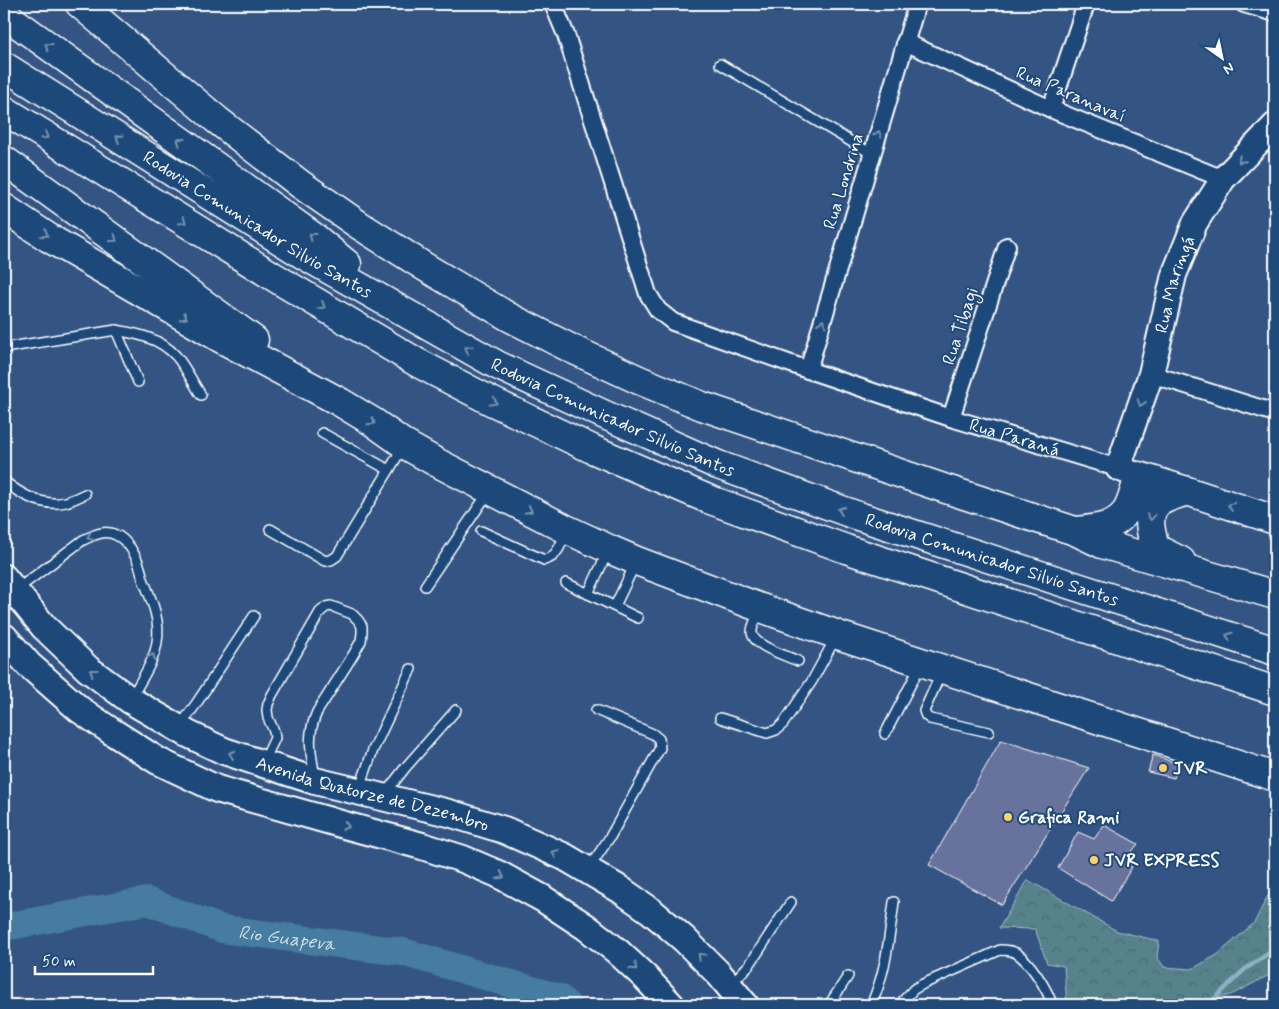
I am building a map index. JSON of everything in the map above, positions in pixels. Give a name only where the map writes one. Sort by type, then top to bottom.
[{"type":"highway","points":[[80,4],[217,120],[300,184],[359,225],[509,316],[588,357],[702,406],[946,490],[1074,531],[1102,544],[1275,596]]},
{"type":"highway","points":[[4,14],[314,237],[404,311]]},
{"type":"highway","name":"Rodovia Comunicador Silvio Santos","points":[[4,66],[302,254],[497,365],[605,416],[718,465],[858,516],[1275,651]]},
{"type":"highway","name":"Rodovia Comunicador Silvio Santos","points":[[4,110],[284,283],[418,363],[592,449],[708,499],[846,549],[1275,691]]},
{"type":"highway","points":[[4,160],[340,402]]},
{"type":"highway","points":[[4,208],[49,238],[222,339],[340,402],[404,444],[566,529],[609,549],[761,608],[838,635],[1275,777]]},
{"type":"highway","points":[[1129,472],[1126,512],[1132,536],[1217,579]]},
{"type":"highway","name":"Rua Paraná","points":[[1129,472],[1275,520]]},
{"type":"highway","points":[[1155,548],[1150,526],[1152,509],[1161,501],[1187,491]]},
{"type":"highway","points":[[1074,531],[1111,525],[1126,512]]},
{"type":"main road","name":"Rua Maringá","points":[[1129,472],[1174,274],[1195,223],[1223,179],[1275,125]]},
{"type":"main road","name":"Avenida Quatorze de Dezembro","points":[[9,584],[44,628],[88,669],[130,700],[183,731],[224,751],[262,765],[315,781],[449,813],[504,830],[565,857],[621,890],[651,911],[684,939],[719,974],[737,996]]},
{"type":"main road","name":"Avenida Quatorze de Dezembro","points":[[4,637],[29,665],[79,709],[158,760],[217,789],[422,846],[462,859],[498,874],[542,898],[586,927],[617,951],[672,1005]]},
{"type":"main road","points":[[29,665],[45,664],[58,670],[106,710],[166,747],[175,746],[183,731]]},
{"type":"main road","points":[[217,789],[227,781],[318,811],[327,809],[361,792]]},
{"type":"street","name":"Rua Paraná","points":[[553,4],[566,35],[648,294],[658,310],[673,322],[808,370],[951,418],[1129,472]]},
{"type":"street","name":"Rua Londrina","points":[[808,370],[917,4]]},
{"type":"street","points":[[1051,109],[1086,4]]},
{"type":"street","points":[[1245,4],[1275,13]]},
{"type":"street","name":"Rua Paranavaí","points":[[905,42],[1051,109],[1223,179]]},
{"type":"street","name":"Rua Tibagi","points":[[951,418],[1006,246]]},
{"type":"street","points":[[1151,374],[1275,413]]},
{"type":"lane","points":[[720,64],[872,154]]},
{"type":"lane","points":[[4,348],[116,330],[145,336],[166,347],[176,356],[201,395]]},
{"type":"lane","points":[[116,330],[138,382]]},
{"type":"lane","points":[[322,433],[389,470]]},
{"type":"lane","points":[[270,529],[324,561],[331,560],[337,556],[404,444]]},
{"type":"lane","points":[[4,481],[17,492],[37,500],[53,503],[66,502],[84,494]]},
{"type":"lane","points":[[425,586],[490,490]]},
{"type":"lane","points":[[481,531],[544,560],[548,560],[554,555],[566,529]]},
{"type":"lane","points":[[9,584],[93,535],[107,532],[118,535],[135,554],[156,614],[158,630],[157,644],[151,660],[130,700]]},
{"type":"lane","points":[[588,594],[609,549]]},
{"type":"lane","points":[[615,606],[637,561]]},
{"type":"lane","points":[[566,582],[638,618]]},
{"type":"lane","points":[[262,765],[275,738],[267,710],[272,695],[320,612],[326,607],[337,607],[352,614],[358,620],[362,626],[361,641],[312,723],[310,739],[315,781]]},
{"type":"lane","points":[[761,608],[751,631],[753,638],[759,644],[798,661]]},
{"type":"lane","points":[[183,731],[196,704],[254,616]]},
{"type":"lane","points":[[720,718],[767,733],[776,730],[783,724],[812,681],[838,635]]},
{"type":"lane","points":[[886,734],[914,678],[932,666],[938,682],[924,711],[926,716],[930,719],[989,732]]},
{"type":"lane","points":[[361,792],[373,750],[412,669]]},
{"type":"lane","points":[[361,792],[405,768],[456,710]]},
{"type":"lane","points":[[588,871],[610,837],[660,748],[659,739],[653,734],[596,710]]},
{"type":"lane","points":[[737,996],[750,964],[792,902]]},
{"type":"lane","points":[[871,1005],[882,978],[887,956],[894,902]]},
{"type":"lane","points":[[899,1005],[914,989],[934,978],[1000,950],[1014,951],[1020,955],[1038,976],[1052,1005]]},
{"type":"lane","points":[[828,1005],[848,976]]},
{"type":"green space","points":[[1028,880],[1117,931],[1159,941],[1157,957],[1164,967],[1192,969],[1217,955],[1254,923],[1275,882],[1275,972],[1233,994],[1195,1005],[1067,1005],[1064,966],[1047,963],[1035,929],[999,928]]},
{"type":"building","name":"Grafica Rami","points":[[1001,740],[1089,768],[1002,905],[929,865]]},
{"type":"building","name":"JVR","points":[[1153,755],[1178,764],[1174,778],[1148,772]]},
{"type":"building","name":"JVR EXPRESS","points":[[1104,825],[1138,844],[1123,862],[1132,867],[1111,901],[1058,868],[1078,832],[1094,839]]},
{"type":"waterway","name":"Rio Guapeva","points":[[4,927],[147,901],[222,929],[403,952],[559,998],[567,1005]]},
{"type":"waterway","points":[[1208,1005],[1244,970],[1275,949]]},
{"type":"place","name":"JVR","points":[[1163,768]]},
{"type":"place","name":"Grafica Rami","points":[[1008,817]]},
{"type":"place","name":"JVR EXPRESS","points":[[1094,860]]}]
